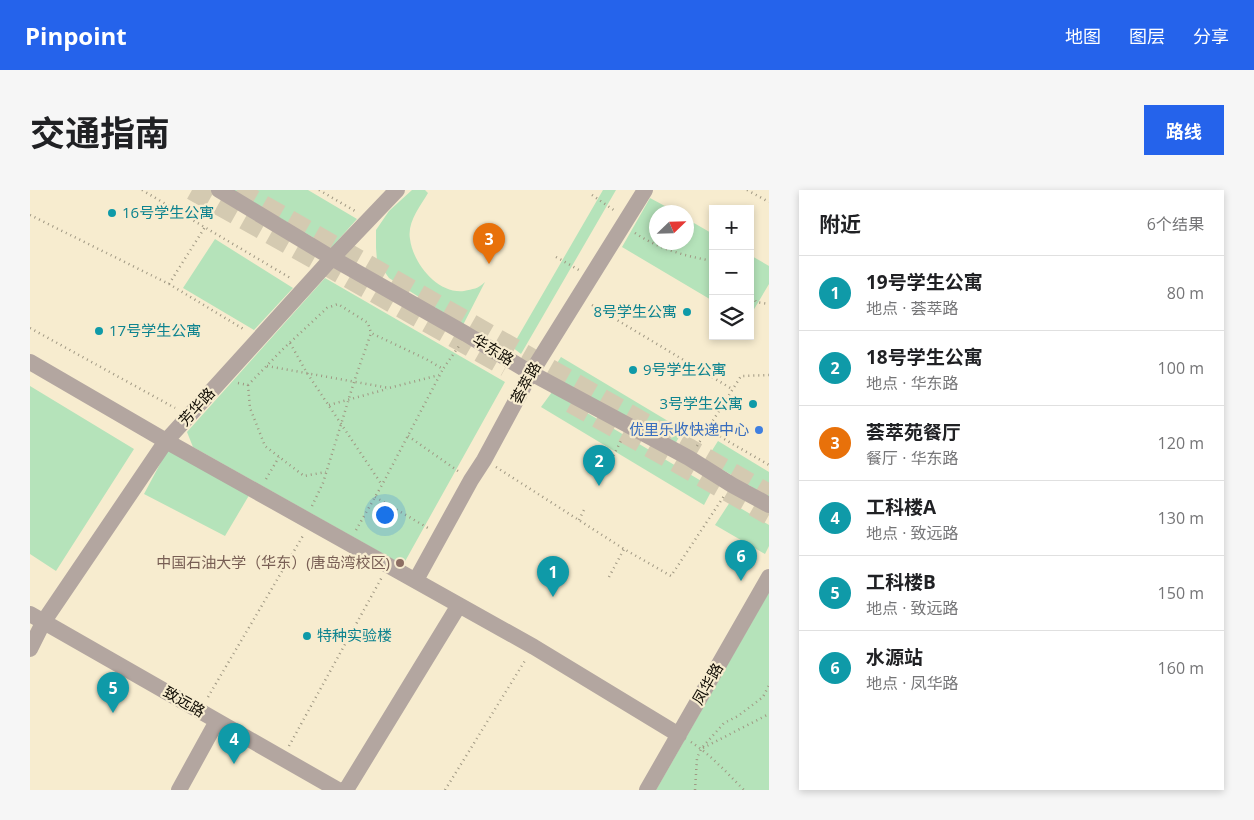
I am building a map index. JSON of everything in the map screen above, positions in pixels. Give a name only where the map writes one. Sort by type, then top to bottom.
[{"type":"street","name":"华东路","points":[[219,190],[531,373],[689,458],[769,505]]},
{"type":"street","name":"芳华路","points":[[30,649],[37,618],[166,441],[332,258],[398,190]]},
{"type":"street","name":"荟萃路","points":[[416,580],[531,373],[645,190]]},
{"type":"street","points":[[30,362],[166,441],[534,647],[679,735]]},
{"type":"street","name":"凤华路","points":[[647,790],[769,577]]},
{"type":"street","points":[[346,790],[459,605]]},
{"type":"street","name":"致远路","points":[[37,618],[338,790]]},
{"type":"street","points":[[179,790],[217,721]]},
{"type":"path","points":[[142,190],[306,287]]},
{"type":"path","points":[[319,190],[369,220]]},
{"type":"path","points":[[747,190],[769,202]]},
{"type":"path","points":[[592,195],[625,221],[636,234],[665,250],[709,260]]},
{"type":"path","points":[[30,214],[169,284],[259,339]]},
{"type":"path","points":[[169,284],[205,227]]},
{"type":"path","points":[[556,257],[590,277]]},
{"type":"path","points":[[752,295],[756,302],[769,304]]},
{"type":"path","points":[[578,297],[732,390]]},
{"type":"path","points":[[200,711],[308,520],[327,472],[371,333],[368,323],[338,304],[327,308],[248,385],[250,408],[265,446],[304,476],[327,472]]},
{"type":"path","points":[[30,328],[189,416]]},
{"type":"path","points":[[371,333],[443,369]]},
{"type":"path","points":[[348,542],[382,485],[443,369],[466,334]]},
{"type":"path","points":[[290,343],[307,373],[382,485]]},
{"type":"path","points":[[267,366],[389,388]]},
{"type":"path","points":[[329,405],[440,375]]},
{"type":"path","points":[[689,458],[741,376],[769,375]]},
{"type":"path","points":[[222,379],[248,385]]},
{"type":"path","points":[[611,460],[629,426]]},
{"type":"path","points":[[707,429],[769,465]]},
{"type":"path","points":[[408,436],[471,480]]},
{"type":"path","points":[[259,493],[280,457]]},
{"type":"path","points":[[484,460],[624,549],[671,576],[732,485]]},
{"type":"path","points":[[375,497],[441,536]]},
{"type":"path","points":[[579,520],[585,508]]},
{"type":"path","points":[[609,577],[624,549]]},
{"type":"path","points":[[282,758],[389,565]]},
{"type":"path","points":[[445,790],[534,647]]},
{"type":"path","points":[[696,790],[697,758],[702,749],[724,723],[738,716],[763,697],[769,685]]},
{"type":"path","points":[[702,749],[769,714]]},
{"type":"path","points":[[679,735],[702,749],[744,790]]},
{"type":"green space","points":[[233,190],[308,190],[357,219],[331,248]]},
{"type":"green space","points":[[412,190],[425,190],[428,193],[410,227],[412,248],[421,267],[436,282],[454,291],[473,289],[485,282],[463,325],[389,278],[377,261],[376,230],[389,211]]},
{"type":"green space","points":[[603,190],[616,190],[521,354],[512,347]]},
{"type":"green space","points":[[650,198],[663,205],[649,205],[649,250],[694,250],[694,223],[709,232],[709,299],[622,247]]},
{"type":"green space","points":[[215,239],[293,288],[254,330],[183,288]]},
{"type":"green space","points":[[754,257],[769,266],[769,284],[754,309]]},
{"type":"green space","points":[[325,278],[505,382],[403,565],[193,447],[187,432]]},
{"type":"green space","points":[[561,357],[683,430],[674,446],[550,374]]},
{"type":"green space","points":[[30,386],[134,449],[56,571],[30,554]]},
{"type":"green space","points":[[552,392],[713,488],[704,505],[541,407]]},
{"type":"green space","points":[[718,441],[769,472],[769,497],[706,460]]},
{"type":"green space","points":[[168,449],[251,492],[225,536],[144,494]]},
{"type":"green space","points":[[730,502],[769,525],[769,546],[765,554],[715,525]]},
{"type":"green space","points":[[769,592],[769,790],[656,790]]},
{"type":"tunnel","points":[[192,190],[506,367]]},
{"type":"tunnel","points":[[237,190],[769,494]]},
{"type":"tunnel","points":[[571,403],[769,515]]},
{"type":"place","name":"16号学生公寓","points":[[112,213]]},
{"type":"place","name":"荟萃苑餐厅","points":[[489,264]]},
{"type":"place","name":"8号学生公寓","points":[[687,312]]},
{"type":"place","name":"17号学生公寓","points":[[99,331]]},
{"type":"place","name":"9号学生公寓","points":[[633,370]]},
{"type":"place","name":"3号学生公寓","points":[[753,404]]},
{"type":"place","name":"优里乐收快递中心","points":[[759,430]]},
{"type":"place","name":"18号学生公寓","points":[[599,486]]},
{"type":"place","name":"中国石油大学（华东）(唐岛湾校区)","points":[[400,563]]},
{"type":"place","name":"水源站","points":[[741,581]]},
{"type":"place","name":"19号学生公寓","points":[[553,597]]},
{"type":"place","name":"特种实验楼","points":[[307,636]]},
{"type":"place","name":"工科楼B","points":[[113,713]]},
{"type":"place","name":"工科楼A","points":[[234,764]]}]
